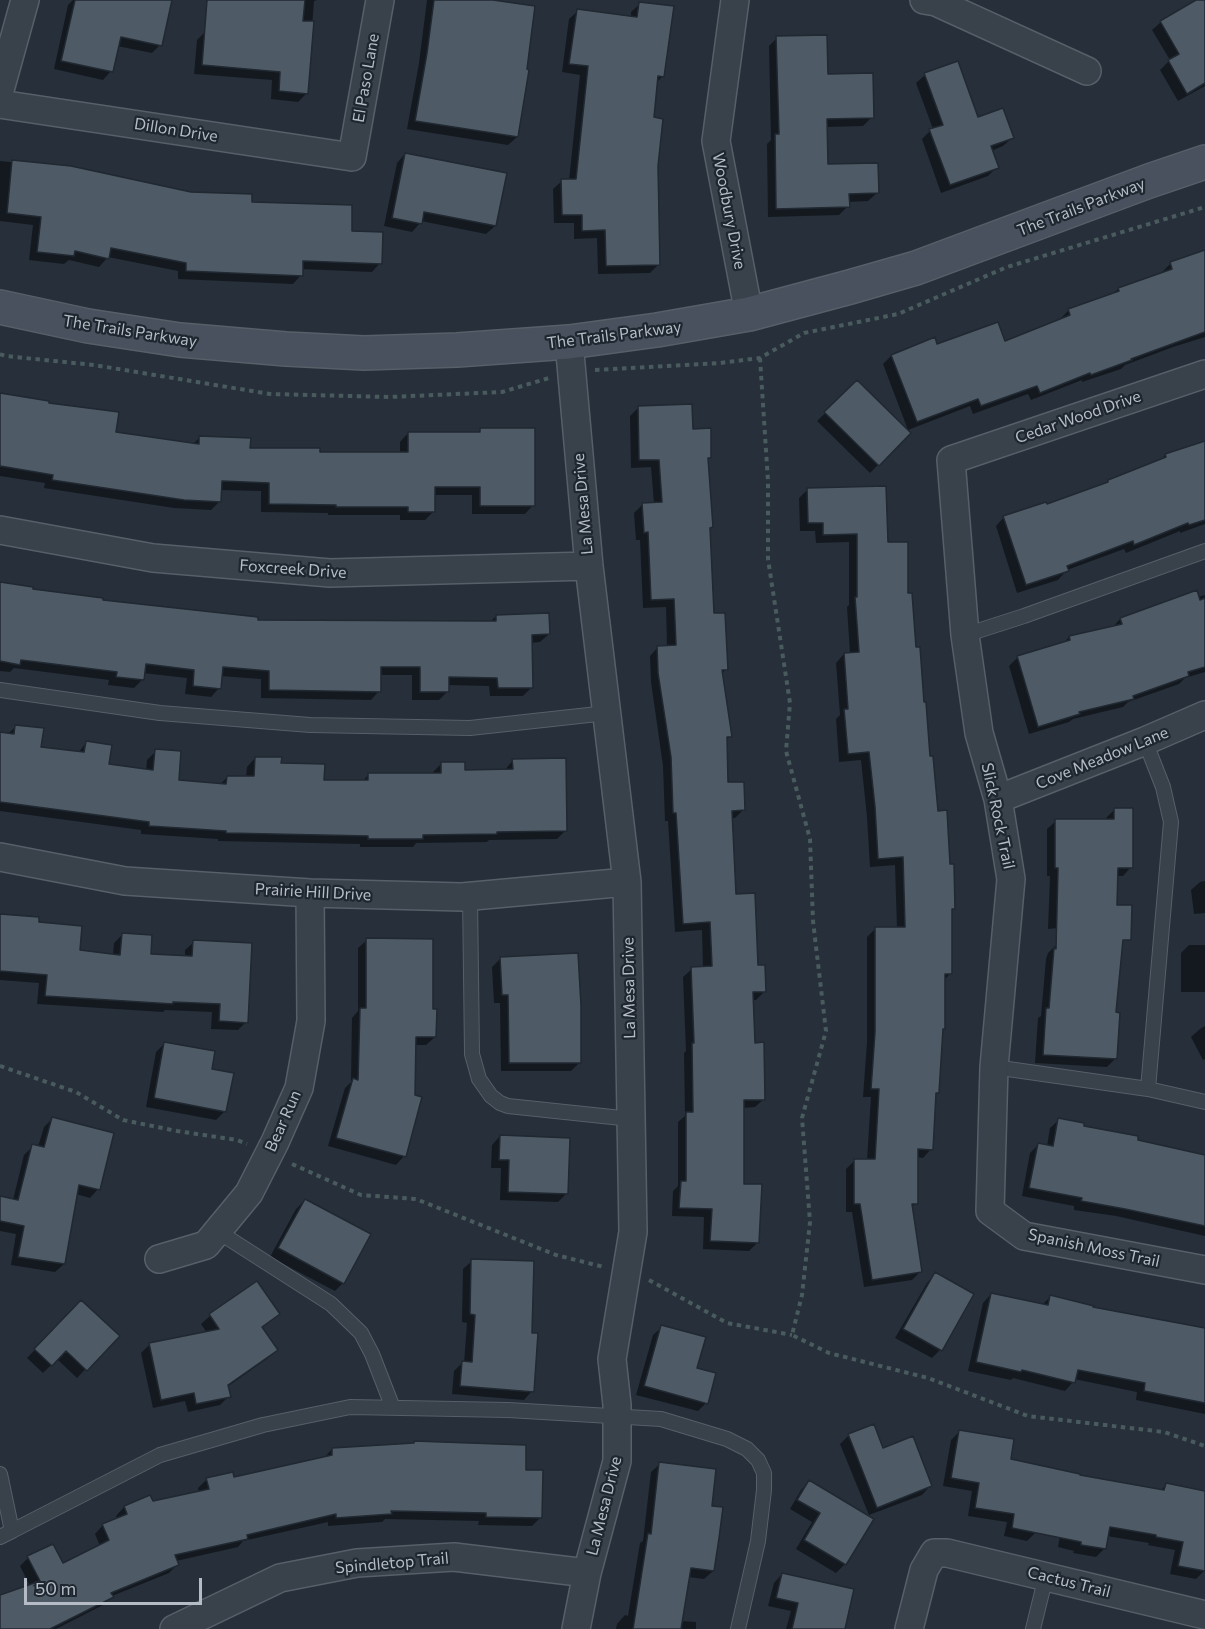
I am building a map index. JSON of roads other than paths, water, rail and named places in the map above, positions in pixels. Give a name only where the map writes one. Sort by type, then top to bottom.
[{"type":"street","points":[[0,90],[25,0]]},
{"type":"street","name":"El Paso Lane","points":[[352,157],[380,0]]},
{"type":"street","name":"Woodbury Drive","points":[[735,0],[716,141],[749,314]]},
{"type":"street","points":[[924,0],[936,2],[1087,71]]},
{"type":"street","name":"Dillon Drive","points":[[0,104],[352,157]]},
{"type":"street","name":"The Trails Parkway","points":[[0,308],[87,326],[168,339],[286,349],[364,352],[457,350],[569,342],[749,314],[916,268],[1205,162]]},
{"type":"street","name":"La Mesa Drive","points":[[569,342],[589,566],[627,882],[633,1232],[612,1359],[617,1416],[617,1461],[587,1573],[576,1629]]},
{"type":"street","name":"Cedar Wood Drive","points":[[951,460],[1205,374]]},
{"type":"street","name":"Slick Rock Trail","points":[[951,460],[964,635],[979,733],[998,799],[1011,879],[994,1067],[990,1210]]},
{"type":"street","name":"Foxcreek Drive","points":[[0,530],[153,558],[330,573],[589,566]]},
{"type":"street","name":"Cove Meadow Lane","points":[[998,799],[1205,715]]},
{"type":"street","name":"Prairie Hill Drive","points":[[0,857],[125,881],[310,893],[470,896],[627,882]]},
{"type":"street","name":"Bear Run","points":[[159,1259],[206,1245],[249,1193],[299,1088],[311,1021],[310,893]]},
{"type":"street","name":"Spanish Moss Trail","points":[[990,1210],[1024,1236],[1205,1270]]},
{"type":"street","name":"Cactus Trail","points":[[909,1629],[924,1570],[934,1553],[947,1553],[1205,1615]]},
{"type":"street","name":"Spindletop Trail","points":[[186,1626],[280,1578],[357,1563],[454,1557],[587,1573]]},
{"type":"lane","points":[[964,635],[1024,616],[1205,551]]},
{"type":"lane","points":[[0,690],[160,712],[310,725],[470,728],[607,713]]},
{"type":"lane","points":[[1145,741],[1163,787],[1171,822],[1148,1089]]},
{"type":"lane","points":[[470,896],[472,1054],[479,1079],[491,1096],[508,1106],[631,1119]]},
{"type":"lane","points":[[994,1067],[1148,1089],[1205,1102]]},
{"type":"lane","points":[[217,1231],[331,1304],[361,1333],[372,1354],[393,1408]]},
{"type":"lane","points":[[0,1474],[6,1534],[160,1455],[263,1425],[350,1407],[508,1410],[661,1419],[727,1438],[747,1449],[758,1460],[764,1473],[758,1541],[738,1629]]},
{"type":"lane","points":[[1033,1629],[1046,1576]]}]
